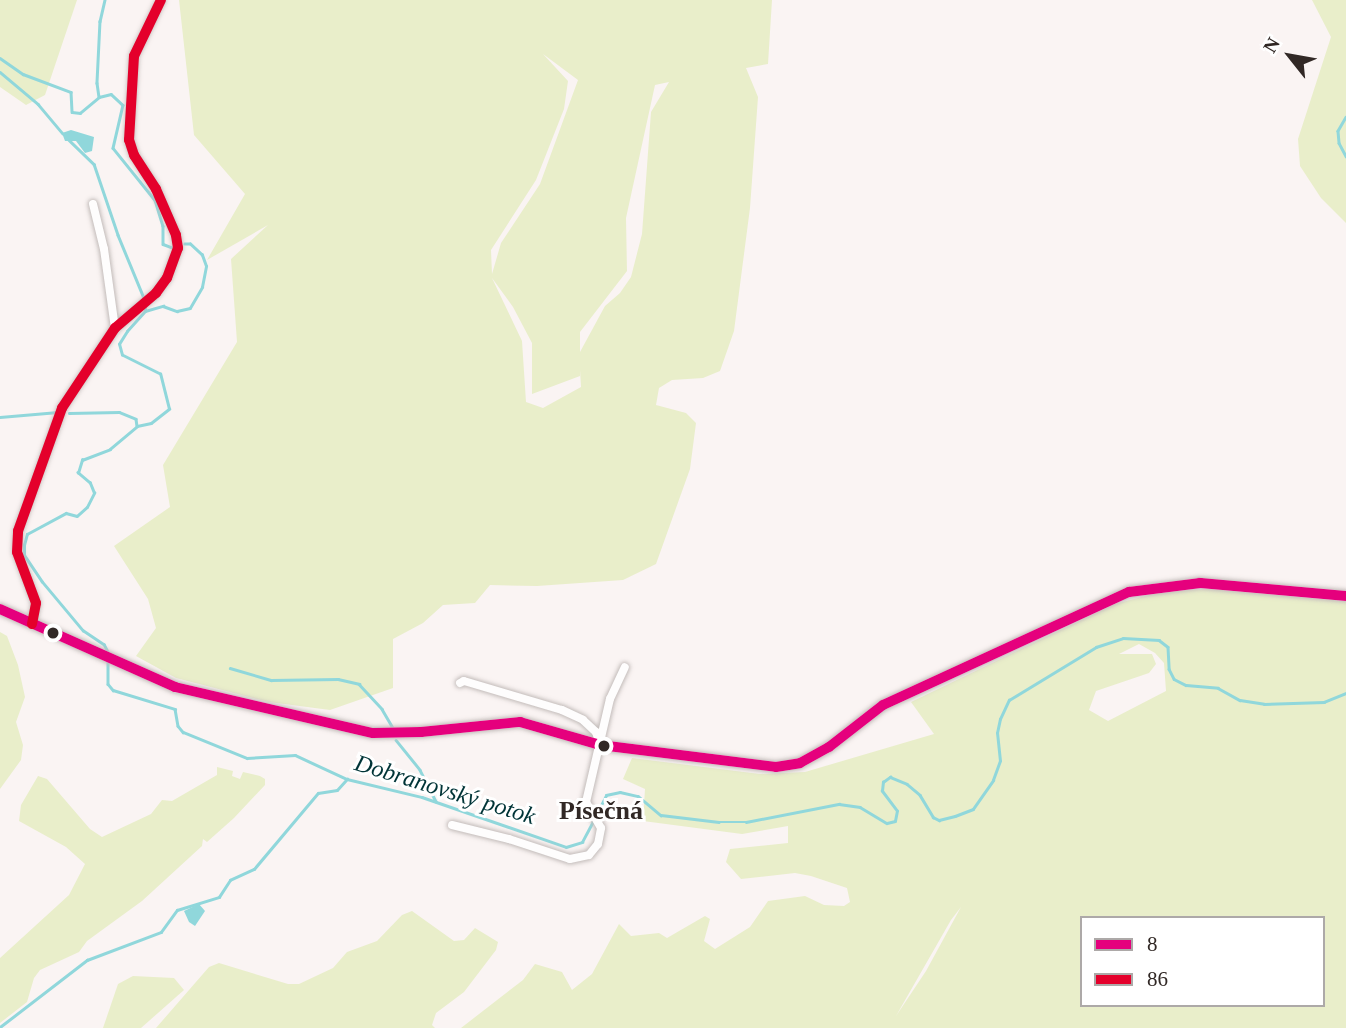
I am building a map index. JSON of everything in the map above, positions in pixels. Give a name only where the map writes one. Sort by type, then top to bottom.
[{"type":"street","points":[[32,624],[36,603],[17,552],[18,531],[62,408],[115,328],[156,293],[167,278],[178,248],[176,235],[156,189],[134,155],[128,140],[134,56],[160,0]]},
{"type":"street","points":[[93,204],[104,249],[115,328]]},
{"type":"street","points":[[0,609],[175,687],[373,733],[421,732],[513,722],[600,745],[776,767],[800,763],[829,747],[883,705],[1129,592],[1200,583],[1346,596]]},
{"type":"street","points":[[452,825],[509,839],[570,859],[589,855],[598,844],[601,828],[586,802],[610,699],[625,667]]},
{"type":"street","points":[[460,683],[464,681],[562,710],[583,720],[596,732],[600,745]]},
{"type":"green space","points":[[0,0],[77,0],[45,95],[26,105],[0,87]]},
{"type":"green space","points":[[179,0],[772,0],[768,64],[746,68],[758,97],[750,208],[734,331],[720,371],[703,378],[672,380],[659,388],[656,405],[686,413],[696,423],[690,469],[656,564],[623,580],[537,586],[490,585],[475,603],[443,605],[423,623],[393,639],[393,688],[330,710],[269,702],[176,678],[136,656],[156,628],[148,599],[114,546],[170,507],[163,465],[237,342],[231,259],[268,225],[207,260],[245,194],[194,135]],"holes":[[[543,54],[578,80],[540,184],[501,243],[492,274],[491,250],[536,180],[564,109],[568,81]],[[669,82],[651,112],[642,234],[631,277],[620,293],[605,306],[580,352],[580,332],[627,271],[626,218],[655,85]],[[492,278],[513,307],[532,343],[532,394],[580,376],[580,370],[581,387],[543,408],[526,402],[522,341]]]},
{"type":"green space","points":[[1312,0],[1346,0],[1346,223],[1321,198],[1300,166],[1298,139],[1331,37]]},
{"type":"green space","points":[[1209,589],[1346,600],[1346,1028],[461,1028],[523,980],[535,964],[562,972],[572,990],[592,974],[619,924],[631,936],[659,933],[667,938],[705,916],[710,919],[704,941],[715,949],[750,927],[768,901],[805,896],[824,905],[844,906],[850,902],[847,888],[811,876],[795,873],[741,879],[726,862],[730,849],[788,843],[788,826],[742,834],[643,821],[645,789],[623,779],[632,758],[760,774],[805,772],[934,734],[911,702],[1115,604],[1161,592]],"holes":[[[1139,644],[1155,653],[1164,663],[1166,691],[1108,721],[1089,710],[1096,691],[1149,673],[1156,664],[1152,654],[1119,654]],[[961,907],[926,971],[896,1016],[951,920]]]},
{"type":"green space","points":[[0,632],[7,636],[18,665],[25,697],[16,722],[23,745],[21,760],[0,789]]},
{"type":"green space","points":[[217,767],[233,771],[232,776],[240,779],[243,772],[260,776],[265,779],[265,785],[207,842],[203,839],[202,846],[142,901],[87,941],[79,952],[40,970],[34,978],[27,1002],[0,1023],[0,958],[69,895],[85,864],[66,847],[19,821],[21,805],[38,776],[47,779],[90,829],[102,837],[151,814],[162,800],[172,801],[217,775]]},
{"type":"green space","points":[[412,911],[454,941],[464,940],[475,928],[498,942],[496,950],[464,992],[436,1013],[432,1025],[435,1028],[156,1028],[209,967],[219,963],[288,984],[299,984],[333,968],[347,952],[377,941],[402,915]]},
{"type":"green space","points":[[133,976],[174,978],[184,990],[141,1028],[103,1028],[118,984]]},
{"type":"water","points":[[71,130],[94,137],[92,151],[85,153],[76,141],[65,141],[62,133]]},
{"type":"water","points":[[199,904],[205,911],[195,926],[189,922],[184,911]]},
{"type":"waterway","points":[[105,0],[100,21],[97,83],[99,97],[111,94],[123,105],[113,148],[155,200],[163,226],[163,244],[171,247]]},
{"type":"waterway","points":[[0,58],[23,74],[71,92],[72,112],[80,113],[99,97]]},
{"type":"waterway","name":"Dobranovský potok","points":[[0,72],[38,104],[62,133]]},
{"type":"waterway","points":[[1346,117],[1338,131],[1339,143],[1346,156]]},
{"type":"waterway","name":"Dobranovský potok","points":[[69,140],[94,164],[118,235],[144,298]]},
{"type":"waterway","points":[[145,311],[163,306],[177,311],[190,308],[202,287],[206,266],[202,255],[190,244],[185,244]]},
{"type":"waterway","name":"Dobranovský potok","points":[[108,653],[104,645],[83,631],[42,582],[24,555],[24,545],[27,534],[66,513],[77,516],[87,507],[94,493],[90,483],[78,473],[82,460],[110,449],[137,426],[151,423],[169,409],[160,374],[122,355],[119,344],[145,311],[145,306]]},
{"type":"waterway","points":[[0,417],[58,412]]},
{"type":"waterway","points":[[69,413],[119,412],[136,419],[137,426]]},
{"type":"waterway","name":"Dobranovský potok","points":[[596,815],[606,795],[620,792],[638,796],[661,815],[719,822],[746,822],[839,804],[860,807],[887,823],[895,821],[897,811],[882,791],[883,782],[890,777],[907,784],[920,795],[933,817],[939,820],[955,816],[973,809],[993,780],[1000,761],[997,733],[1009,700],[1096,647],[1123,638],[1159,640],[1168,647],[1169,669],[1174,679],[1186,685],[1218,688],[1240,700],[1264,704],[1324,702],[1346,693]]},
{"type":"waterway","name":"Dobranovský potok","points":[[108,660],[108,684],[113,690],[175,709],[178,726],[183,732],[247,758],[295,755],[347,779],[422,797],[566,847],[582,842],[593,821]]},
{"type":"waterway","points":[[230,668],[271,680],[338,679],[359,684],[382,709],[393,728]]},
{"type":"waterway","points":[[396,740],[420,770],[436,801]]},
{"type":"waterway","points":[[0,1027],[87,960],[161,932],[177,910],[219,897],[230,880],[254,869],[318,793],[337,790],[347,779]]},
{"type":"transit line","name":"86","points":[[32,624],[36,603],[17,552],[18,531],[62,408],[115,328],[156,293],[167,278],[178,248],[176,235],[156,189],[134,155],[129,140],[134,56],[161,0]]},
{"type":"transit line","name":"8","points":[[0,609],[175,687],[373,733],[421,732],[520,722],[600,745],[776,767],[800,763],[829,747],[883,705],[1129,592],[1200,583],[1346,596]]},
{"type":"district","name":"Písečná","points":[[601,811]]}]
